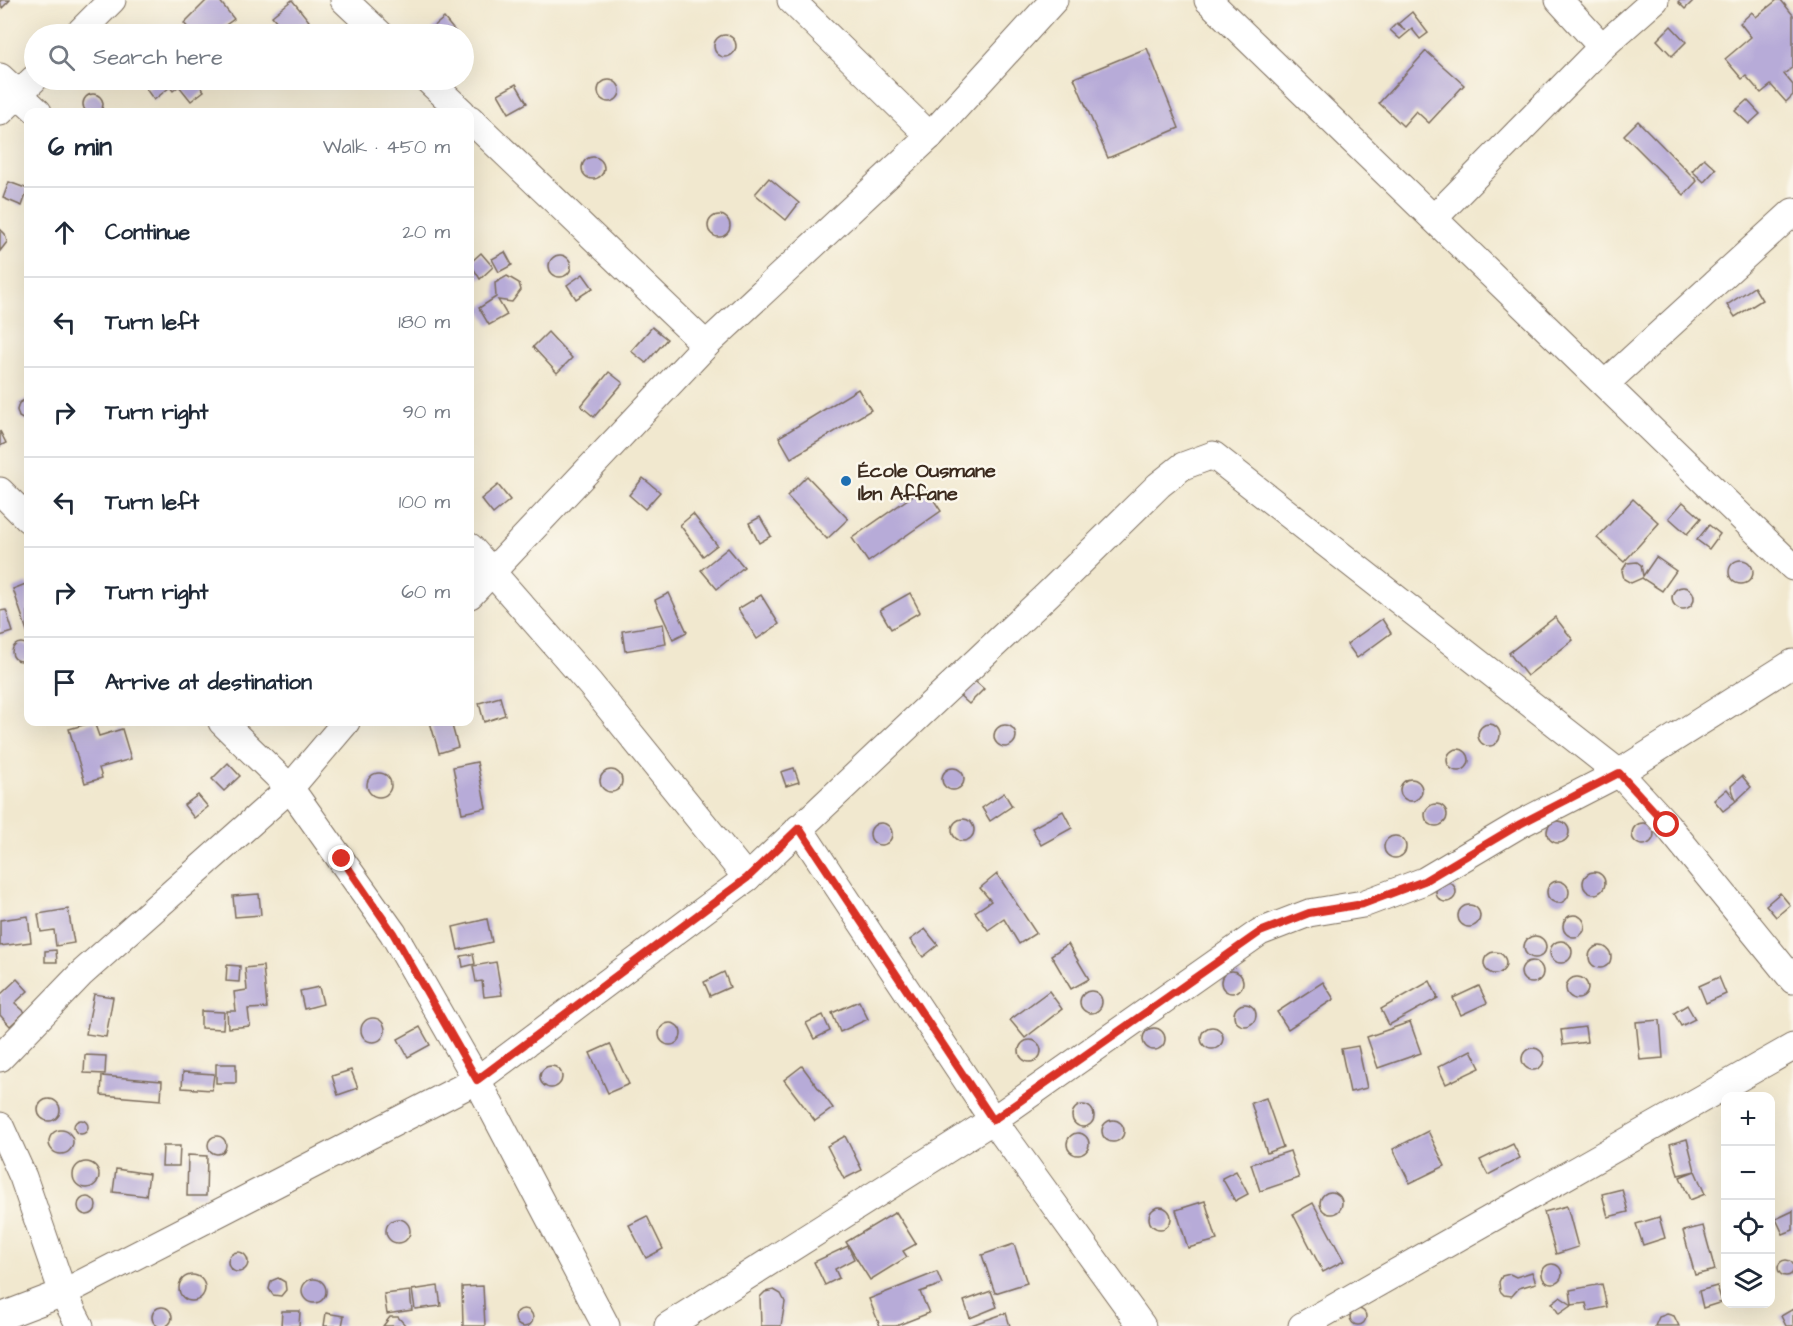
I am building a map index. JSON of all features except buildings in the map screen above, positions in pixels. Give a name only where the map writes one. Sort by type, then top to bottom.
[{"type":"street","points":[[88,24],[112,0]]},
{"type":"street","points":[[344,0],[369,24]]},
{"type":"street","points":[[791,0],[930,136]]},
{"type":"street","points":[[474,591],[706,345],[930,136],[1054,0]]},
{"type":"street","points":[[1208,0],[1793,567]]},
{"type":"street","points":[[1559,0],[1602,47]]},
{"type":"street","points":[[1434,218],[1602,47],[1655,0]]},
{"type":"street","points":[[439,90],[458,108]]},
{"type":"street","points":[[474,123],[706,345]]},
{"type":"street","points":[[1605,384],[1793,212]]},
{"type":"street","points":[[0,1317],[63,1293],[477,1080],[747,878],[1047,595],[1159,484],[1183,466],[1213,455],[1619,773],[1667,825],[1793,980]]},
{"type":"street","points":[[0,491],[24,515]]},
{"type":"street","points":[[474,552],[590,684],[747,878]]},
{"type":"street","points":[[668,1326],[993,1120],[1260,932],[1309,913],[1363,904],[1424,881],[1520,824],[1619,773],[1793,663]]},
{"type":"street","points":[[226,726],[290,788],[393,933],[477,1080],[606,1326]]},
{"type":"street","points":[[0,1058],[81,974],[290,788],[343,726]]},
{"type":"street","points":[[799,828],[993,1120],[1142,1326]]},
{"type":"street","points":[[1302,1326],[1793,1047]]},
{"type":"street","points":[[0,1126],[23,1177],[63,1293],[80,1326]]},
{"type":"place","name":"École Ousmane Ibn Affane","points":[[846,481]]},
{"type":"route","points":[[342,859],[393,933],[477,1080],[747,878],[799,828],[993,1120],[1260,932],[1309,913],[1363,904],[1424,881],[1520,824],[1619,773],[1667,825]]}]
